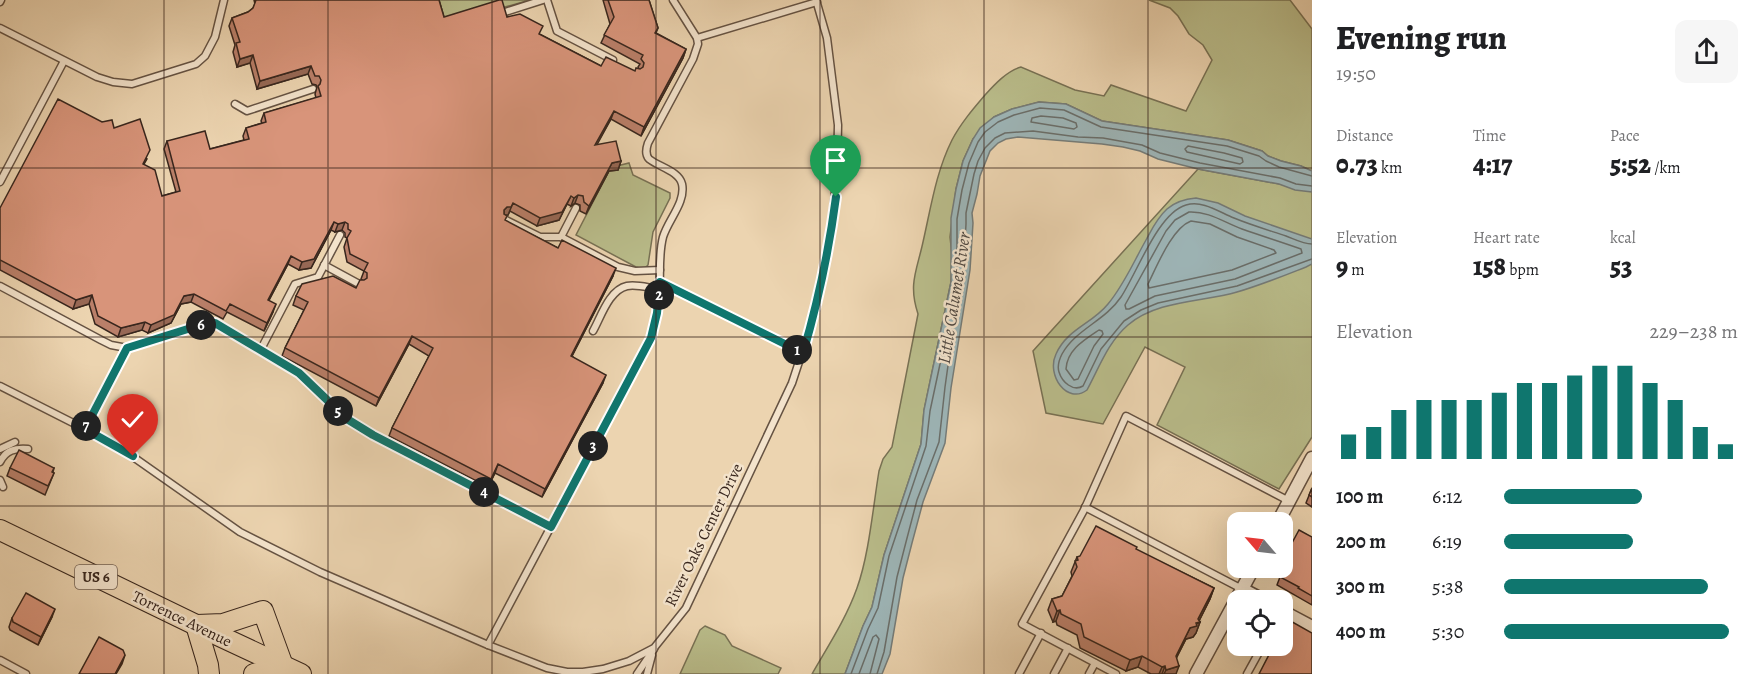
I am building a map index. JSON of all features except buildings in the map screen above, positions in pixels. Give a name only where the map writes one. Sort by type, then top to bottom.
[{"type":"main road","name":"Torrence Avenue","points":[[0,530],[196,626],[292,670]]},
{"type":"main road","points":[[209,674],[196,626],[223,624],[263,611],[292,670],[254,674]]},
{"type":"street","points":[[1283,512],[1312,458]]},
{"type":"street","points":[[1196,674],[1248,578]]},
{"type":"street","points":[[1293,617],[1312,627]]},
{"type":"lane","points":[[0,28],[97,77],[126,84],[145,81],[196,64],[209,50],[215,38],[224,0]]},
{"type":"lane","points":[[505,12],[543,0]]},
{"type":"lane","points":[[547,0],[556,31],[616,62]]},
{"type":"lane","points":[[488,645],[651,338],[657,313],[663,240],[667,225],[679,203],[682,186],[674,174],[649,159],[646,150],[693,59],[698,44],[697,38],[673,0]]},
{"type":"lane","points":[[697,38],[817,1]]},
{"type":"lane","name":"River Oaks Center Drive","points":[[0,386],[133,456],[215,515],[255,540],[320,572],[547,668],[580,672],[603,669],[630,661],[654,648],[684,611],[696,590],[792,383],[816,310],[835,206],[838,125],[834,85],[817,1]]},
{"type":"lane","points":[[0,182],[64,61]]},
{"type":"lane","points":[[235,104],[247,111],[313,89]]},
{"type":"lane","points":[[561,237],[576,208]]},
{"type":"lane","points":[[506,220],[540,237],[561,237],[618,267],[635,271],[660,270]]},
{"type":"lane","points":[[260,351],[296,284],[318,277],[340,235]]},
{"type":"lane","points":[[324,265],[359,284]]},
{"type":"lane","points":[[0,286],[111,345],[127,348],[207,323],[215,323],[299,373],[347,419],[373,435],[551,527]]},
{"type":"lane","points":[[593,331],[612,296],[618,290],[627,286],[660,286],[803,353]]},
{"type":"lane","points":[[85,429],[127,348]]},
{"type":"lane","points":[[1116,674],[1022,624],[1085,507],[1126,416],[1289,501]]},
{"type":"lane","points":[[0,449],[15,442]]},
{"type":"lane","points":[[0,462],[11,450],[28,449]]},
{"type":"lane","points":[[0,480],[3,487]]},
{"type":"lane","points":[[1085,507],[1242,589]]},
{"type":"lane","points":[[1019,674],[1041,633]]},
{"type":"lane","points":[[637,674],[654,648]]},
{"type":"lane","points":[[647,674],[654,648]]},
{"type":"lane","points":[[1054,674],[1068,648]]},
{"type":"lane","points":[[1247,674],[1257,656]]},
{"type":"lane","points":[[0,660],[26,674]]},
{"type":"lane","points":[[1089,674],[1095,663]]},
{"type":"green space","points":[[433,0],[530,0],[441,25]]},
{"type":"green space","points":[[1149,0],[1290,0],[1312,29],[1312,171],[1228,140],[1102,121],[1066,104],[1039,102],[1012,109],[994,117],[973,139],[963,161],[956,189],[950,237],[951,282],[924,410],[921,444],[884,555],[872,607],[845,674],[812,674],[848,611],[861,575],[868,546],[879,471],[883,459],[892,447],[918,314],[914,294],[916,269],[938,177],[952,140],[967,116],[997,82],[1021,67],[1075,90],[1104,96],[1111,85],[1186,111],[1212,60],[1203,45],[1189,34],[1170,8]]},
{"type":"green space","points":[[629,163],[633,175],[670,193],[670,198],[653,232],[648,265],[644,269],[576,235],[609,171]]},
{"type":"green space","points":[[1198,169],[1312,190],[1312,437],[1279,489],[1157,425],[1185,367],[1145,347],[1103,424],[1046,413],[1033,351]]},
{"type":"green space","points":[[705,626],[725,635],[732,646],[781,668],[778,674],[680,674],[700,630]]},
{"type":"water","name":"Little Calumet River","points":[[1039,102],[1066,104],[1102,121],[1228,140],[1262,151],[1268,156],[1312,171],[1312,192],[1198,169],[1158,159],[1140,151],[1102,144],[1018,137],[998,143],[990,151],[980,176],[972,213],[970,270],[951,388],[945,443],[923,502],[912,543],[903,578],[890,654],[882,674],[845,674],[872,607],[884,555],[921,444],[924,410],[951,282],[951,218],[963,161],[980,128],[994,117],[1012,109]]},
{"type":"water","points":[[1196,198],[1218,203],[1245,216],[1312,239],[1312,264],[1246,289],[1166,306],[1140,317],[1128,325],[1115,339],[1087,390],[1080,394],[1066,391],[1060,386],[1054,371],[1056,354],[1061,345],[1073,332],[1102,311],[1114,297],[1163,212],[1184,200]]},
{"type":"route","points":[[133,456],[85,429],[127,348],[207,323],[215,323],[299,373],[347,419],[373,435],[551,527],[651,338],[657,313],[660,282],[803,353],[816,310],[836,197]]}]
